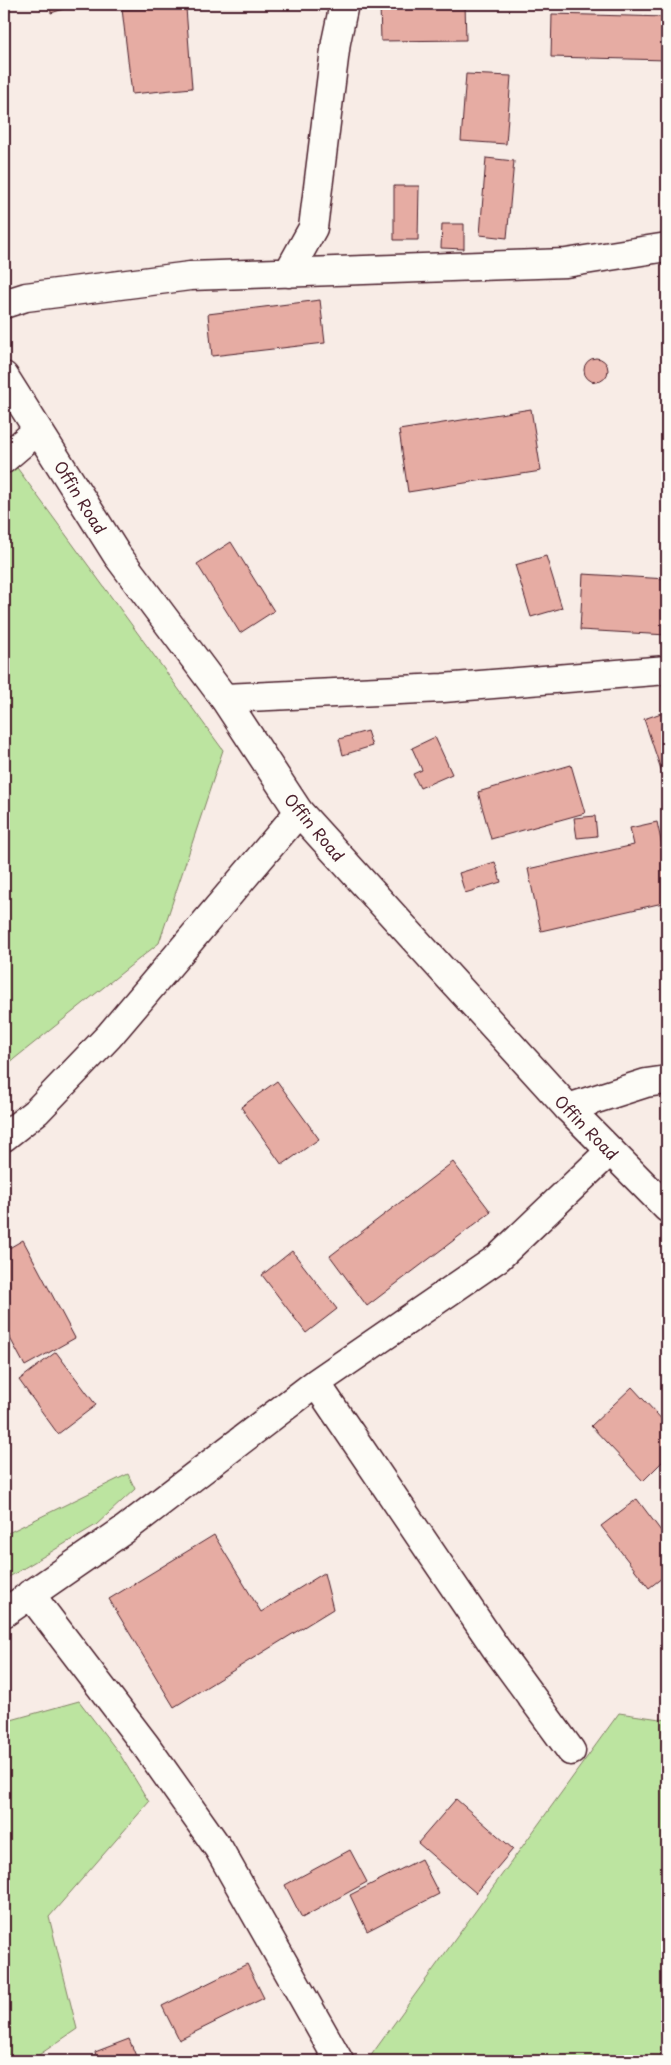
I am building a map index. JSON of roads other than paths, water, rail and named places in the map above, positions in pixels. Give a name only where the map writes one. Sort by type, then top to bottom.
[{"type":"street","points":[[288,273],[314,228],[336,42],[344,4]]},
{"type":"street","points":[[4,304],[26,297],[190,276],[566,263],[667,247]]},
{"type":"street","name":"Offin Road","points":[[4,376],[117,554],[224,698],[299,812],[568,1108],[667,1208]]},
{"type":"street","points":[[4,459],[38,430]]},
{"type":"street","points":[[224,698],[443,688],[667,670]]},
{"type":"street","points":[[4,1137],[38,1111],[109,1036],[299,812]]},
{"type":"street","points":[[568,1108],[646,1083],[667,1080]]},
{"type":"street","points":[[4,1613],[124,1530],[316,1383],[498,1258],[610,1151]]},
{"type":"street","points":[[316,1383],[495,1647],[571,1751]]},
{"type":"street","points":[[30,1594],[146,1746],[219,1849],[339,2061]]}]
